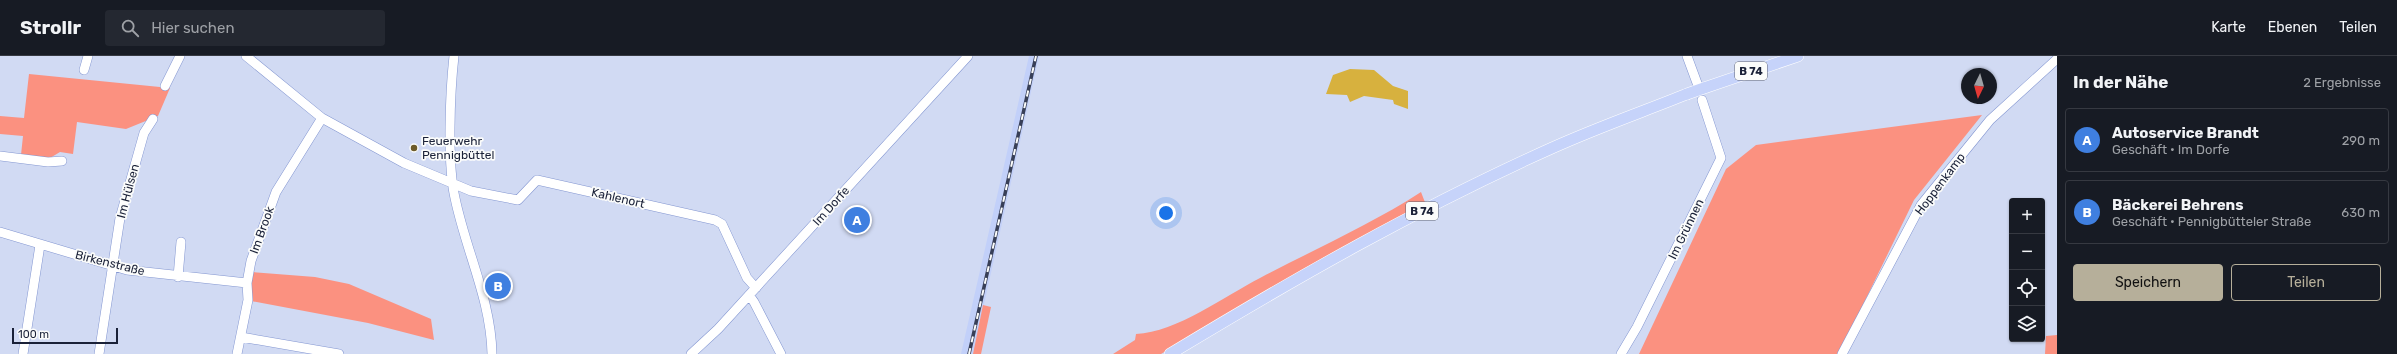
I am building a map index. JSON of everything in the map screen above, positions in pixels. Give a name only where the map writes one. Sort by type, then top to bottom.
[{"type":"main road","name":"B 74","points":[[1170,354],[1293,282],[1422,211],[1552,148],[1687,94],[1700,86],[1798,56]]},
{"type":"street","points":[[84,70],[88,56]]},
{"type":"street","points":[[165,86],[180,56]]},
{"type":"street","points":[[246,56],[322,118],[404,163],[452,183]]},
{"type":"street","points":[[454,56],[451,137],[452,183],[464,234],[486,306],[492,354]]},
{"type":"street","name":"Im Dorfe","points":[[691,354],[756,288],[968,56]]},
{"type":"street","points":[[1687,56],[1700,86]]},
{"type":"street","name":"Hoppenkamp","points":[[1842,354],[1921,205],[1990,120],[2057,59]]},
{"type":"street","name":"Im Grünnen","points":[[1621,354],[1637,327],[1721,158],[1702,100]]},
{"type":"street","name":"Im Brook","points":[[237,354],[248,300],[247,283],[251,261],[276,192],[322,118]]},
{"type":"street","name":"Im Hülsen","points":[[99,354],[120,218],[144,133],[153,119]]},
{"type":"street","points":[[0,156],[48,162],[62,161]]},
{"type":"street","name":"Kahlenort","points":[[452,183],[471,191],[518,200],[537,180],[715,220],[722,224],[747,278],[756,288]]},
{"type":"street","name":"Birkenstraße","points":[[0,232],[112,266],[178,277],[247,283]]},
{"type":"street","points":[[178,277],[182,242]]},
{"type":"street","points":[[23,354],[40,244]]},
{"type":"street","points":[[749,295],[781,354]]},
{"type":"street","points":[[241,337],[298,351],[339,354]]},
{"type":"shaded area","points":[[1029,56],[1039,56],[973,354],[961,354]]},
{"type":"shaded area","points":[[1350,69],[1374,70],[1393,86],[1408,91],[1408,109],[1394,104],[1393,100],[1364,96],[1350,102],[1347,95],[1326,94],[1333,75]]},
{"type":"shaded area","points":[[29,74],[170,88],[158,116],[126,129],[77,122],[73,154],[60,152],[50,158],[21,155],[23,136],[0,134],[0,116],[24,118]]},
{"type":"shaded area","points":[[1982,115],[1914,200],[1839,354],[1639,354],[1726,169],[1756,145]]},
{"type":"shaded area","points":[[1421,192],[1426,205],[1233,311],[1161,354],[1113,354],[1135,340],[1136,334],[1152,332],[1184,320],[1260,278],[1362,226]]},
{"type":"shaded area","points":[[252,272],[315,277],[349,284],[431,319],[434,340],[368,323],[251,301]]},
{"type":"shaded area","points":[[983,305],[991,307],[981,354],[973,354]]},
{"type":"shaded area","points":[[2057,335],[2057,354],[2045,354],[2046,336]]},
{"type":"railway","points":[[969,354],[1036,56]]},
{"type":"place","name":"Feuerwehr Pennigbüttel","points":[[414,148]]},
{"type":"place","name":"Autoservice Brandt","points":[[857,220]]},
{"type":"place","name":"Bäckerei Behrens","points":[[498,286]]}]
